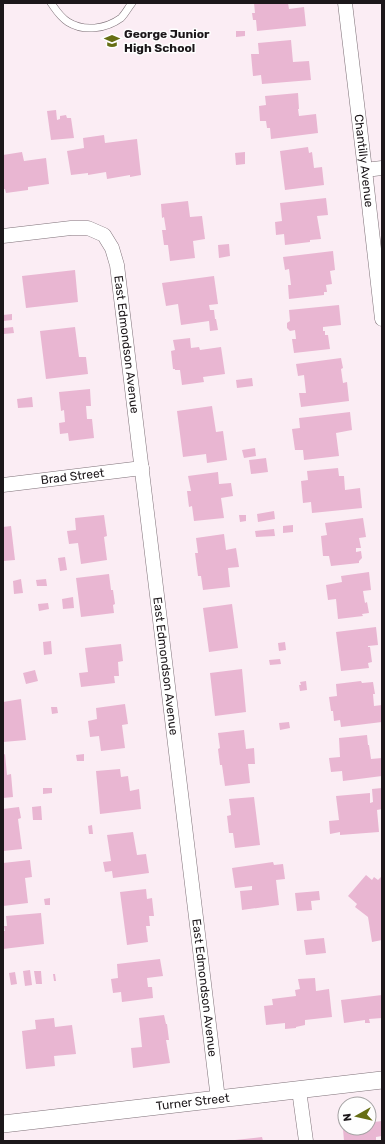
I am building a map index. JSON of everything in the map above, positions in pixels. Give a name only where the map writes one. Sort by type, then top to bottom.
[{"type":"street","name":"Chantilly Avenue","points":[[345,3],[382,319]]},
{"type":"street","points":[[365,170],[382,168]]},
{"type":"street","name":"East Edmondson Avenue","points":[[3,236],[71,228],[88,228],[104,235],[112,248],[117,265],[218,1099]]},
{"type":"street","name":"Brad Street","points":[[3,485],[142,468]]},
{"type":"street","name":"Turner Street","points":[[3,1124],[382,1080]]},
{"type":"street","points":[[299,1090],[306,1141]]},
{"type":"lane","points":[[52,3],[57,12],[67,22],[81,27],[96,28],[110,24],[122,17],[132,3]]},
{"type":"building","points":[[254,3],[288,3],[289,9],[304,7],[306,26],[257,31],[256,20],[253,20],[252,13],[255,13]]},
{"type":"building","points":[[236,31],[245,31],[245,36],[236,37]]},
{"type":"building","points":[[291,40],[293,62],[309,61],[311,80],[262,84],[261,75],[253,76],[251,54],[259,54],[258,43]]},
{"type":"building","points":[[298,93],[299,116],[316,114],[318,133],[271,139],[270,128],[267,128],[266,121],[260,121],[259,106],[266,105],[265,96]]},
{"type":"building","points":[[56,110],[57,120],[60,119],[60,116],[66,115],[67,118],[71,118],[74,138],[51,140],[47,111]]},
{"type":"building","points":[[104,135],[105,143],[137,139],[141,175],[130,177],[130,175],[107,179],[106,172],[88,175],[88,173],[71,175],[67,151],[84,148],[83,138]]},
{"type":"building","points":[[308,147],[309,153],[312,152],[314,168],[322,167],[324,185],[285,190],[280,151]]},
{"type":"building","points":[[22,152],[24,161],[46,158],[49,184],[28,187],[28,190],[6,193],[5,189],[3,189],[3,155]]},
{"type":"building","points":[[245,152],[245,164],[236,165],[235,153]]},
{"type":"building","points":[[326,198],[328,215],[317,216],[321,239],[285,245],[284,234],[276,235],[275,222],[282,221],[280,203]]},
{"type":"building","points":[[188,201],[190,217],[202,216],[205,239],[193,241],[195,258],[170,261],[168,245],[164,245],[162,230],[166,230],[164,217],[162,218],[161,204]]},
{"type":"building","points":[[229,244],[230,256],[219,258],[218,245]]},
{"type":"building","points":[[333,251],[335,270],[330,271],[332,284],[326,285],[327,292],[324,292],[324,295],[289,299],[288,285],[291,285],[289,269],[285,270],[283,257]]},
{"type":"building","points":[[75,270],[78,302],[26,308],[22,276]]},
{"type":"building","points":[[214,276],[218,304],[209,305],[210,310],[214,310],[218,330],[210,331],[209,321],[181,325],[178,304],[166,306],[162,283]]},
{"type":"building","points":[[339,305],[341,325],[323,327],[325,335],[328,335],[330,349],[294,353],[292,339],[296,339],[295,330],[290,331],[287,328],[287,323],[290,321],[289,310]]},
{"type":"building","points":[[12,314],[12,320],[3,321],[3,315]]},
{"type":"building","points":[[13,327],[14,333],[4,334],[4,328]]},
{"type":"building","points":[[75,327],[79,357],[86,357],[88,374],[46,379],[40,331]]},
{"type":"building","points":[[190,338],[191,348],[199,347],[200,350],[221,347],[225,374],[203,377],[204,382],[182,385],[180,370],[173,369],[171,351],[175,350],[173,340]]},
{"type":"building","points":[[341,358],[343,383],[347,382],[349,401],[301,407],[299,393],[306,393],[304,375],[298,376],[296,364]]},
{"type":"building","points":[[252,378],[253,386],[237,388],[236,380]]},
{"type":"building","points":[[90,389],[91,406],[86,406],[87,419],[92,419],[94,438],[69,441],[68,433],[60,434],[59,423],[65,422],[64,410],[61,411],[59,392]]},
{"type":"building","points":[[32,397],[33,407],[18,408],[17,399]]},
{"type":"building","points":[[212,406],[216,432],[223,431],[227,460],[207,463],[206,454],[183,457],[177,411]]},
{"type":"building","points":[[350,412],[352,430],[336,433],[339,456],[304,460],[303,450],[295,450],[292,429],[300,428],[299,418]]},
{"type":"building","points":[[255,448],[256,456],[244,458],[242,450]]},
{"type":"building","points":[[266,458],[268,472],[251,474],[249,460]]},
{"type":"building","points":[[338,468],[339,476],[344,476],[345,490],[360,488],[362,508],[312,513],[311,502],[303,503],[301,481],[308,480],[307,471]]},
{"type":"building","points":[[218,472],[219,484],[231,483],[233,496],[221,498],[224,518],[194,521],[192,506],[189,507],[187,491],[191,491],[188,476]]},
{"type":"building","points":[[274,511],[275,519],[258,522],[257,514]]},
{"type":"building","points":[[104,515],[107,536],[104,537],[107,560],[81,564],[78,543],[69,544],[67,531],[76,530],[75,518]]},
{"type":"building","points":[[239,515],[246,515],[246,521],[240,522]]},
{"type":"building","points":[[363,518],[366,537],[359,538],[361,548],[356,548],[356,552],[361,551],[362,558],[359,563],[331,566],[329,556],[323,556],[321,536],[327,535],[325,523]]},
{"type":"building","points":[[293,525],[293,532],[283,533],[283,526]]},
{"type":"building","points":[[11,526],[15,560],[3,561],[3,527]]},
{"type":"building","points":[[274,529],[275,536],[256,537],[255,531]]},
{"type":"building","points":[[224,534],[226,550],[236,548],[239,567],[228,568],[230,587],[203,590],[201,576],[198,576],[195,553],[198,553],[196,538]]},
{"type":"building","points":[[65,557],[67,570],[60,571],[58,558]]},
{"type":"building","points":[[369,572],[371,590],[363,591],[365,603],[367,602],[369,613],[362,614],[363,616],[338,619],[336,599],[328,600],[326,585],[342,582],[341,576]]},
{"type":"building","points":[[109,574],[115,604],[113,605],[114,613],[81,617],[76,578]]},
{"type":"building","points":[[21,579],[23,593],[14,594],[13,581]]},
{"type":"building","points":[[46,579],[47,586],[37,586],[36,580]]},
{"type":"building","points":[[73,597],[74,608],[63,609],[62,599]]},
{"type":"building","points":[[48,603],[49,609],[39,611],[38,604]]},
{"type":"building","points":[[232,604],[238,648],[209,652],[203,608]]},
{"type":"building","points":[[376,627],[378,645],[368,646],[370,647],[372,662],[368,663],[369,668],[341,671],[336,632]]},
{"type":"building","points":[[51,641],[52,654],[44,655],[43,642]]},
{"type":"building","points":[[285,642],[286,650],[279,651],[278,643]]},
{"type":"building","points":[[121,644],[123,661],[118,662],[119,676],[114,676],[115,683],[81,687],[79,673],[88,672],[85,648]]},
{"type":"building","points":[[280,659],[281,664],[270,665],[269,660]]},
{"type":"building","points":[[242,669],[246,712],[215,716],[210,673]]},
{"type":"building","points":[[35,670],[38,681],[26,684],[23,673]]},
{"type":"building","points":[[306,681],[307,690],[300,691],[300,682]]},
{"type":"building","points":[[361,681],[362,683],[373,682],[375,694],[373,694],[374,706],[382,705],[382,722],[341,727],[340,720],[334,721],[329,697],[337,696],[336,684]]},
{"type":"building","points":[[21,699],[26,740],[3,742],[3,702]]},
{"type":"building","points":[[125,704],[128,724],[122,725],[125,748],[101,751],[99,736],[90,737],[88,721],[97,719],[96,708]]},
{"type":"building","points":[[51,707],[57,707],[58,713],[52,714]]},
{"type":"building","points":[[289,722],[290,728],[280,730],[279,723]]},
{"type":"building","points":[[244,730],[246,749],[254,748],[255,764],[248,764],[250,783],[225,786],[222,765],[220,765],[218,733]]},
{"type":"building","points":[[367,735],[371,759],[382,758],[382,776],[343,781],[342,771],[331,772],[329,758],[340,757],[339,738]]},
{"type":"building","points":[[5,754],[7,775],[11,774],[13,797],[3,798],[3,755]]},
{"type":"building","points":[[84,754],[84,761],[77,761],[76,755]]},
{"type":"building","points":[[120,769],[121,777],[128,776],[130,791],[139,789],[141,809],[100,814],[96,771]]},
{"type":"building","points":[[43,788],[52,788],[52,793],[43,794]]},
{"type":"building","points":[[382,788],[382,809],[377,810],[379,832],[340,835],[340,832],[330,834],[329,821],[339,820],[336,796],[370,793],[370,803],[373,802],[372,789]]},
{"type":"building","points":[[254,797],[260,845],[235,848],[233,833],[229,833],[227,816],[231,815],[229,799]]},
{"type":"building","points":[[41,806],[42,820],[33,820],[32,807]]},
{"type":"building","points":[[19,807],[21,818],[18,819],[22,849],[3,851],[3,809]]},
{"type":"building","points":[[92,825],[93,834],[89,834],[88,826]]},
{"type":"building","points":[[133,832],[137,855],[146,854],[149,873],[113,878],[112,871],[105,872],[103,862],[111,861],[107,835]]},
{"type":"building","points":[[30,860],[32,877],[25,878],[28,903],[3,906],[3,863]]},
{"type":"building","points":[[273,862],[274,865],[283,864],[285,879],[276,880],[279,905],[242,910],[240,891],[252,890],[252,886],[235,888],[232,868]]},
{"type":"building","points":[[366,875],[372,880],[374,877],[378,880],[382,876],[382,940],[372,942],[368,917],[355,907],[357,904],[348,896]]},
{"type":"building","points":[[146,889],[147,899],[152,898],[154,916],[149,916],[150,926],[146,926],[148,942],[127,945],[120,892]]},
{"type":"building","points":[[319,891],[320,900],[311,901],[312,910],[297,911],[295,893]]},
{"type":"building","points":[[50,898],[50,905],[45,905],[44,899]]},
{"type":"building","points":[[41,913],[44,944],[3,949],[3,931],[5,931],[4,926],[7,926],[6,916]]},
{"type":"building","points":[[324,938],[326,953],[306,955],[304,940]]},
{"type":"building","points":[[160,959],[163,976],[147,978],[148,987],[152,987],[153,998],[122,1002],[121,992],[113,993],[111,979],[118,978],[117,964]]},
{"type":"building","points":[[30,970],[32,985],[25,986],[23,971]]},
{"type":"building","points":[[34,971],[41,971],[42,984],[36,984]]},
{"type":"building","points":[[15,972],[17,984],[11,985],[9,973]]},
{"type":"building","points":[[53,974],[55,974],[56,981],[54,981]]},
{"type":"building","points":[[315,978],[316,991],[329,989],[332,1017],[305,1020],[305,1025],[296,1028],[285,1029],[285,1023],[266,1025],[264,1006],[273,1005],[272,999],[296,996],[295,990],[300,989],[298,979]]},
{"type":"building","points":[[382,995],[382,1018],[369,1019],[370,1023],[365,1023],[365,1020],[344,1023],[341,1000]]},
{"type":"building","points":[[164,1015],[169,1040],[166,1040],[170,1063],[133,1068],[131,1048],[142,1047],[139,1018]]},
{"type":"building","points":[[54,1018],[55,1027],[72,1025],[76,1054],[54,1056],[55,1066],[26,1069],[22,1031],[36,1029],[35,1020]]},
{"type":"building","points":[[382,1121],[382,1136],[376,1137],[376,1141],[344,1141],[344,1136],[377,1136],[377,1122]]},
{"type":"building","points":[[262,1137],[263,1141],[235,1141],[235,1140]]},
{"type":"place","name":"George Junior High School","points":[[112,41]]}]
